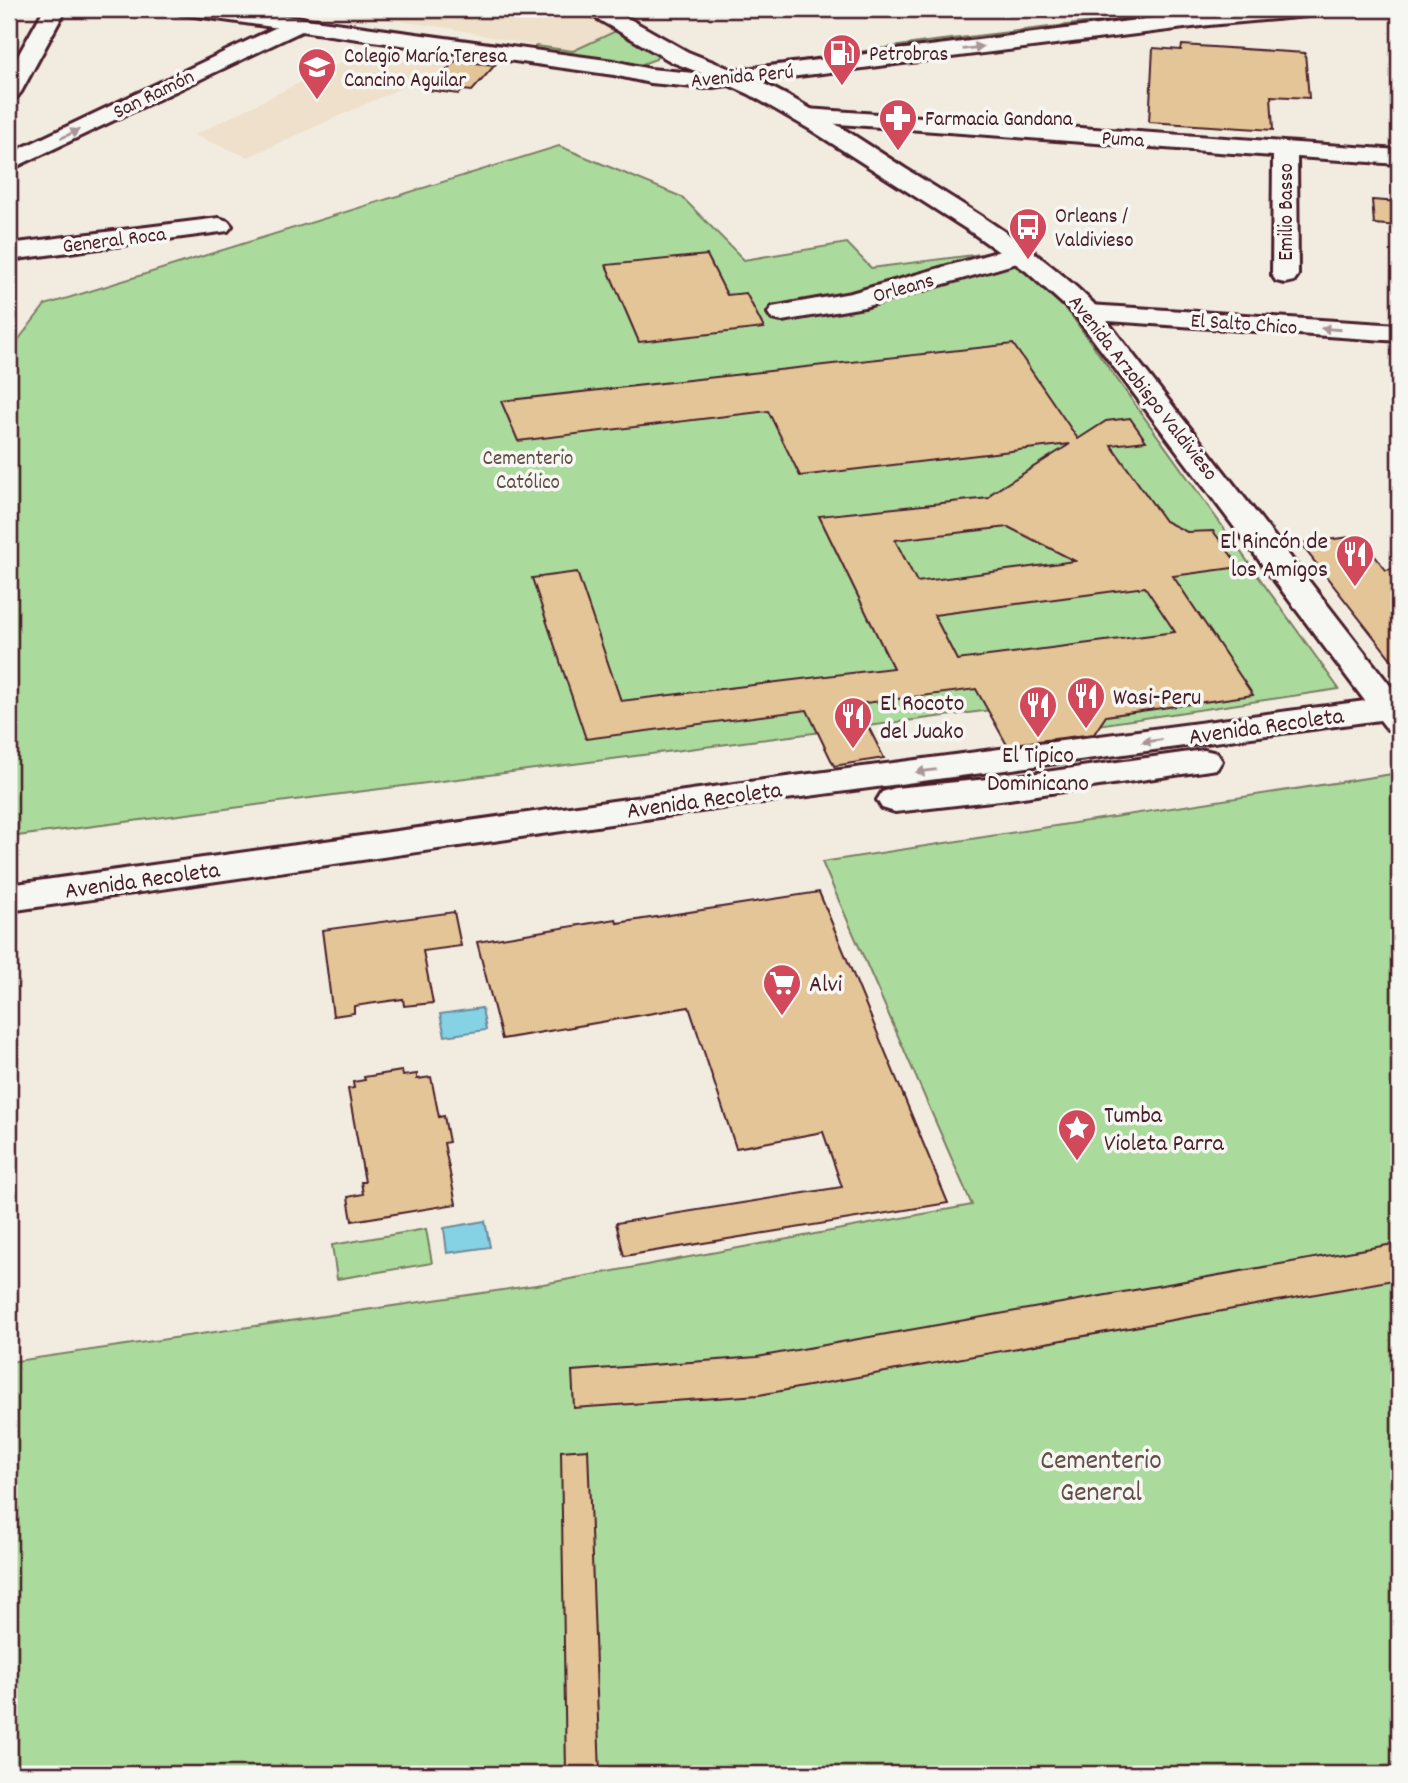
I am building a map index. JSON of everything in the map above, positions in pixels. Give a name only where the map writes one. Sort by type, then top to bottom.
[{"type":"main road","points":[[9,92],[55,9]]},
{"type":"main road","points":[[188,9],[624,68],[661,62],[667,59],[668,51]]},
{"type":"main road","name":"Avenida Arzobispo Valdivieso","points":[[597,9],[668,51],[735,79],[806,116],[1021,253],[1054,277],[1089,313],[1397,718]]},
{"type":"main road","name":"Avenida Perú","points":[[624,68],[705,68],[1146,9]]},
{"type":"main road","name":"Avenida Perú","points":[[624,68],[671,79],[735,79],[1177,22],[1319,9]]},
{"type":"main road","name":"San Ramón","points":[[9,163],[298,24]]},
{"type":"main road","points":[[735,79],[744,69],[779,57]]},
{"type":"main road","name":"Puma","points":[[806,116],[1399,157]]},
{"type":"main road","name":"Emilio Basso","points":[[1285,149],[1286,275]]},
{"type":"main road","name":"General Roca","points":[[9,252],[219,226]]},
{"type":"main road","name":"Orleans","points":[[782,313],[854,301],[1021,253]]},
{"type":"main road","name":"El Salto Chico","points":[[1089,313],[1399,333]]},
{"type":"main road","name":"Avenida Recoleta","points":[[9,898],[749,793],[1397,718]]},
{"type":"main road","name":"Avenida Recoleta","points":[[9,917],[757,812],[966,793],[1397,718]]},
{"type":"shaded area","points":[[339,9],[578,9],[618,30],[573,51],[560,51],[448,28],[335,12]]},
{"type":"shaded area","name":"Colegio María Teresa Cancino Aguilar","points":[[366,50],[447,60],[446,68],[248,157],[194,135]]},
{"type":"green space","points":[[1200,9],[1299,9],[754,71],[777,64],[926,42]]},
{"type":"green space","points":[[618,30],[660,51],[656,59],[637,66],[526,54],[536,46],[573,51]]},
{"type":"green space","name":"Cementerio Católico","points":[[559,146],[682,197],[744,260],[847,243],[871,268],[997,252],[1053,290],[1339,689],[1098,725],[1084,698],[9,837],[9,352],[45,305]]},
{"type":"green space","name":"Cementerio General","points":[[1399,773],[1399,1774],[9,1774],[9,1362],[543,1284],[972,1205],[822,862]]},
{"type":"green space","points":[[426,1229],[432,1263],[337,1279],[332,1245]]},
{"type":"water","points":[[482,1008],[486,1030],[445,1036],[440,1014]]},
{"type":"water","points":[[485,1221],[490,1247],[447,1253],[444,1228]]},
{"type":"building","points":[[1182,45],[1305,53],[1309,98],[1271,96],[1273,130],[1149,122],[1153,48],[1181,50]]},
{"type":"building","points":[[455,61],[495,65],[472,91],[463,90],[459,94],[428,90]]},
{"type":"building","points":[[1372,200],[1399,202],[1399,226],[1374,224]]},
{"type":"building","points":[[707,255],[727,295],[746,293],[764,328],[639,342],[606,265]]},
{"type":"building","points":[[1013,344],[1078,439],[1106,421],[1130,418],[1146,441],[1111,445],[1165,521],[1187,532],[1213,531],[1240,567],[1173,576],[1253,695],[1106,716],[1094,734],[1007,745],[976,689],[857,704],[884,758],[834,766],[807,710],[586,739],[532,578],[577,572],[621,701],[893,668],[819,516],[989,498],[992,493],[1070,444],[800,476],[768,411],[518,441],[501,401]],"holes":[[[1008,527],[1075,561],[917,582],[895,540]],[[1145,587],[1175,632],[957,660],[934,615]]]},
{"type":"building","points":[[1359,536],[1386,570],[1399,568],[1399,669],[1300,543]]},
{"type":"building","points":[[819,892],[948,1203],[624,1256],[616,1223],[842,1187],[823,1132],[736,1148],[689,1007],[502,1039],[477,942],[616,919],[617,923]]},
{"type":"building","points":[[454,912],[461,946],[423,951],[433,1003],[404,1006],[403,999],[354,1006],[354,1013],[333,1016],[322,930]]},
{"type":"building","points":[[402,1071],[403,1076],[417,1074],[417,1079],[431,1077],[439,1117],[444,1116],[449,1142],[444,1143],[456,1204],[352,1221],[348,1197],[363,1194],[361,1182],[365,1182],[348,1089],[354,1088],[353,1082],[365,1080],[364,1077]]},
{"type":"building","points":[[1399,1243],[1399,1279],[759,1395],[574,1408],[572,1371],[757,1357]]},
{"type":"building","points":[[588,1449],[600,1774],[566,1774],[561,1451]]},
{"type":"place","name":"Petrobras","points":[[842,87]]},
{"type":"place","name":"Colegio María Teresa Cancino Aguilar","points":[[317,101]]},
{"type":"place","name":"Farmacia Gandana","points":[[898,152]]},
{"type":"place","name":"Orleans / Valdivieso","points":[[1028,261]]},
{"type":"place","name":"El Rincón de los Amigos","points":[[1355,588]]},
{"type":"place","name":"Wasi-Peru","points":[[1086,730]]},
{"type":"place","name":"El Tipico Dominicano","points":[[1038,739]]},
{"type":"place","name":"El Rocoto del Juako","points":[[853,750]]},
{"type":"place","name":"Alvi","points":[[782,1017]]},
{"type":"place","name":"Tumba Violeta Parra","points":[[1077,1162]]}]
